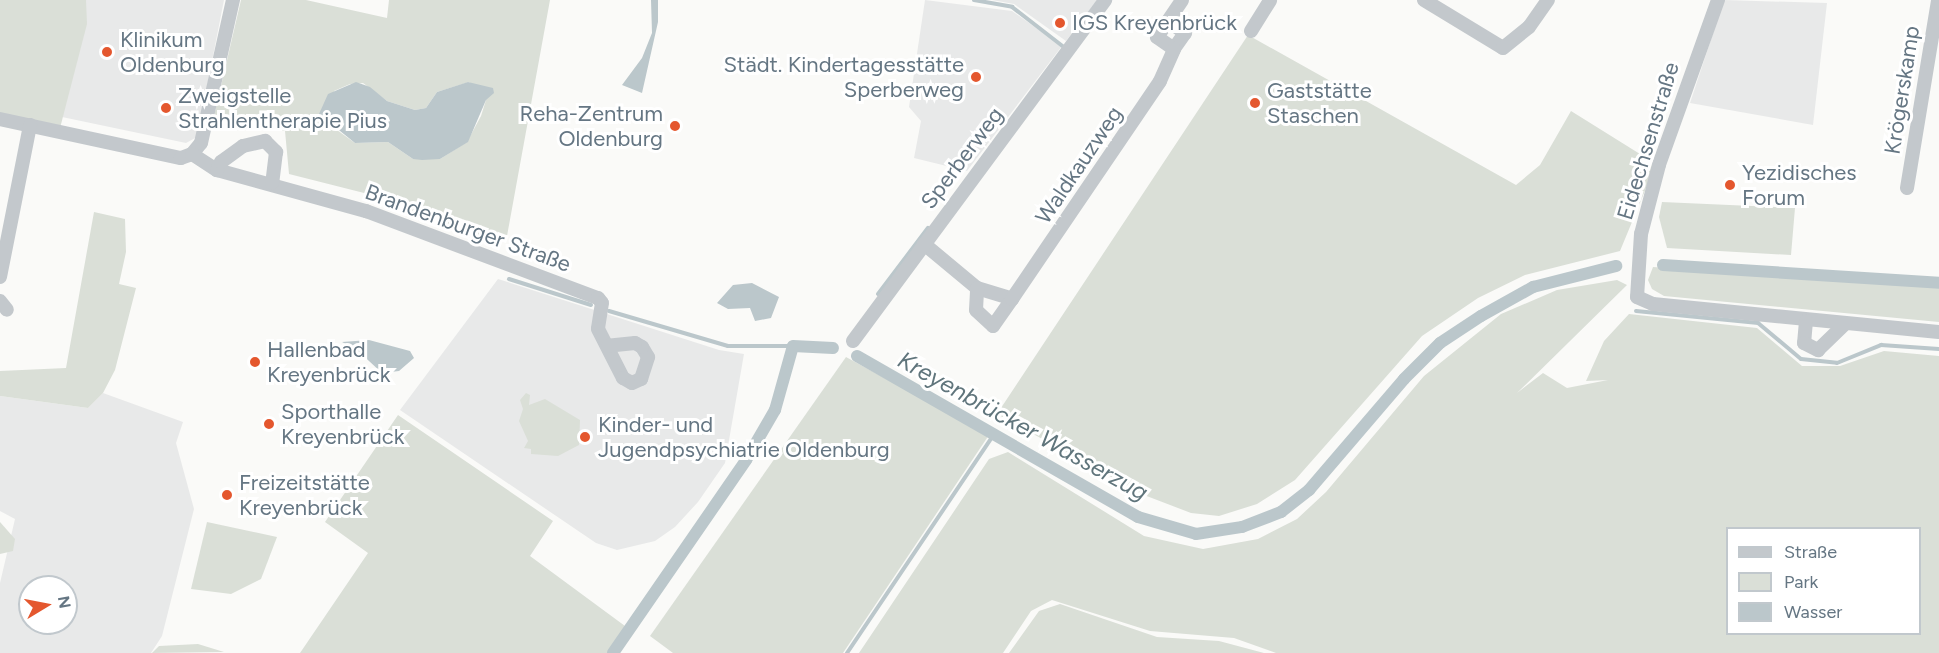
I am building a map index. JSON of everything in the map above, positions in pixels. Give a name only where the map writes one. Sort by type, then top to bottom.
[{"type":"street","points":[[0,119],[181,158],[192,154],[201,143],[233,0]]},
{"type":"street","name":"Sperberweg","points":[[853,341],[1106,0]]},
{"type":"street","points":[[1174,49],[1157,37],[1182,0]]},
{"type":"street","points":[[1251,31],[1270,0]]},
{"type":"street","points":[[1424,0],[1503,48],[1529,27],[1548,0]]},
{"type":"street","name":"Eidechsenstraße","points":[[1718,0],[1659,165],[1641,234],[1637,297],[1653,304],[1806,321]]},
{"type":"street","name":"Krögerskamp","points":[[1907,188],[1938,0]]},
{"type":"street","name":"Waldkauzweg","points":[[977,288],[976,310],[993,327],[1160,81],[1174,49],[1185,33],[1168,21]]},
{"type":"street","points":[[0,277],[30,125]]},
{"type":"street","points":[[217,170],[221,162],[243,146],[265,141],[276,152],[272,183]]},
{"type":"street","name":"Brandenburger Straße","points":[[192,154],[217,170],[272,183],[366,211],[598,298],[602,303],[598,329],[608,346]]},
{"type":"street","points":[[924,244],[977,288],[1012,300]]},
{"type":"street","points":[[1845,324],[1818,350],[1804,343],[1806,321],[1845,324],[1939,332]]},
{"type":"shaded area","name":"Klinikum Oldenburg","points":[[0,0],[224,0],[197,137],[186,143],[0,104]]},
{"type":"shaded area","name":"Städt. Kindertagesstätte Sperberweg","points":[[925,0],[1012,11],[1062,46],[967,171],[914,158],[921,121],[909,107]]},
{"type":"shaded area","name":"IGS Kreyenbrück","points":[[992,0],[1097,0],[1066,41],[1014,4]]},
{"type":"shaded area","points":[[1724,0],[1827,3],[1813,125],[1690,103]]},
{"type":"shaded area","name":"Kinder- und Jugendpsychiatrie Oldenburg","points":[[498,279],[719,350],[744,354],[725,463],[698,502],[675,527],[655,541],[617,550],[596,543],[400,410]]},
{"type":"shaded area","points":[[103,393],[183,422],[176,443],[194,509],[162,636],[151,653],[0,653],[0,583],[15,519],[0,511],[0,396],[88,408]]},
{"type":"green space","points":[[0,0],[86,0],[87,24],[59,132],[0,118]]},
{"type":"green space","points":[[241,0],[306,0],[387,18],[389,0],[550,0],[507,236],[494,243],[372,195],[289,174],[285,131],[214,116]],"holes":[[[469,82],[486,100],[481,116],[467,142],[440,159],[413,159],[388,142],[355,143],[330,125],[334,91],[350,84],[363,83],[387,101],[415,110],[426,108],[437,92]]]},
{"type":"green space","points":[[1248,35],[1516,185],[1540,165],[1571,111],[1656,164],[1620,251],[1525,275],[1478,298],[1422,336],[1295,480],[1257,504],[1219,516],[1191,513],[1144,495],[997,414]]},
{"type":"green space","points":[[1662,202],[1795,208],[1791,255],[1667,248],[1659,217]]},
{"type":"green space","points":[[94,212],[125,219],[126,252],[119,284],[136,288],[115,370],[103,393],[88,408],[0,396],[0,371],[66,368]]},
{"type":"green space","points":[[1653,267],[1939,288],[1939,322],[1664,296],[1652,289],[1648,280]]},
{"type":"green space","points":[[1617,280],[1627,285],[1517,393],[1543,373],[1567,388],[1608,380],[1586,381],[1604,341],[1629,314],[1757,328],[1802,366],[1840,366],[1884,351],[1939,356],[1939,653],[1276,653],[1234,638],[1150,631],[1052,600],[1031,611],[1003,653],[859,653],[989,459],[1008,452],[1144,536],[1203,549],[1258,539],[1297,519],[1326,492],[1424,376],[1501,314],[1557,290]]},
{"type":"green space","points":[[846,357],[989,435],[843,653],[673,653],[650,636]]},
{"type":"green space","points":[[526,393],[530,395],[529,405],[545,399],[580,420],[579,445],[558,456],[531,454],[531,449],[524,448],[528,441],[519,421],[523,409],[520,400]]},
{"type":"green space","points":[[398,415],[553,521],[530,556],[625,626],[607,653],[300,653],[368,553],[325,522]]},
{"type":"green space","points":[[0,522],[15,539],[13,551],[0,554]]},
{"type":"green space","points":[[207,522],[277,537],[261,579],[231,594],[191,589]]},
{"type":"green space","points":[[1060,604],[1157,637],[1219,641],[1264,653],[1009,653],[1039,611]]},
{"type":"green space","points":[[198,644],[224,652],[152,653],[159,646]]},
{"type":"water","points":[[651,0],[658,0],[658,22],[642,93],[622,85],[642,58],[652,33]]},
{"type":"water","points":[[356,82],[370,87],[387,101],[415,110],[426,108],[437,92],[468,82],[493,88],[494,93],[486,100],[468,142],[440,159],[422,160],[413,159],[388,142],[355,143],[319,114],[328,94]]},
{"type":"water","points":[[752,283],[779,297],[771,318],[755,321],[750,308],[728,309],[717,303],[733,285]]},
{"type":"water","points":[[369,340],[410,351],[414,358],[399,371],[382,373],[356,349],[342,342]]},
{"type":"waterway","points":[[974,0],[1012,7],[1065,48]]},
{"type":"waterway","points":[[878,294],[928,228]]},
{"type":"waterway","name":"Kreyenbrücker Wasserzug","points":[[1663,265],[1939,283]]},
{"type":"waterway","name":"Kreyenbrücker Wasserzug","points":[[857,356],[1138,517],[1196,534],[1242,527],[1281,512],[1309,490],[1404,379],[1440,343],[1481,316],[1533,287],[1616,266]]},
{"type":"waterway","points":[[509,279],[591,305]]},
{"type":"waterway","points":[[609,311],[728,346],[793,346]]},
{"type":"waterway","points":[[1636,311],[1758,323],[1801,359],[1837,363],[1881,345],[1939,349]]},
{"type":"waterway","name":"Kreyenbrücker Wasserzug","points":[[613,653],[746,460],[775,410],[793,346],[833,348]]},
{"type":"waterway","points":[[847,653],[994,434]]},
{"type":"place","name":"IGS Kreyenbrück","points":[[1060,23]]},
{"type":"place","name":"Klinikum Oldenburg","points":[[107,52]]},
{"type":"place","name":"Städt. Kindertagesstätte Sperberweg","points":[[976,77]]},
{"type":"place","name":"Gaststätte Staschen","points":[[1255,103]]},
{"type":"place","name":"Zweigstelle Strahlentherapie Pius","points":[[166,108]]},
{"type":"place","name":"Reha-Zentrum Oldenburg","points":[[675,126]]},
{"type":"place","name":"Yezidisches Forum","points":[[1730,185]]},
{"type":"place","name":"Hallenbad Kreyenbrück","points":[[255,362]]},
{"type":"place","name":"Sporthalle Kreyenbrück","points":[[269,424]]},
{"type":"place","name":"Kinder- und Jugendpsychiatrie Oldenburg","points":[[585,437]]},
{"type":"place","name":"Freizeitstätte Kreyenbrück","points":[[227,495]]}]
